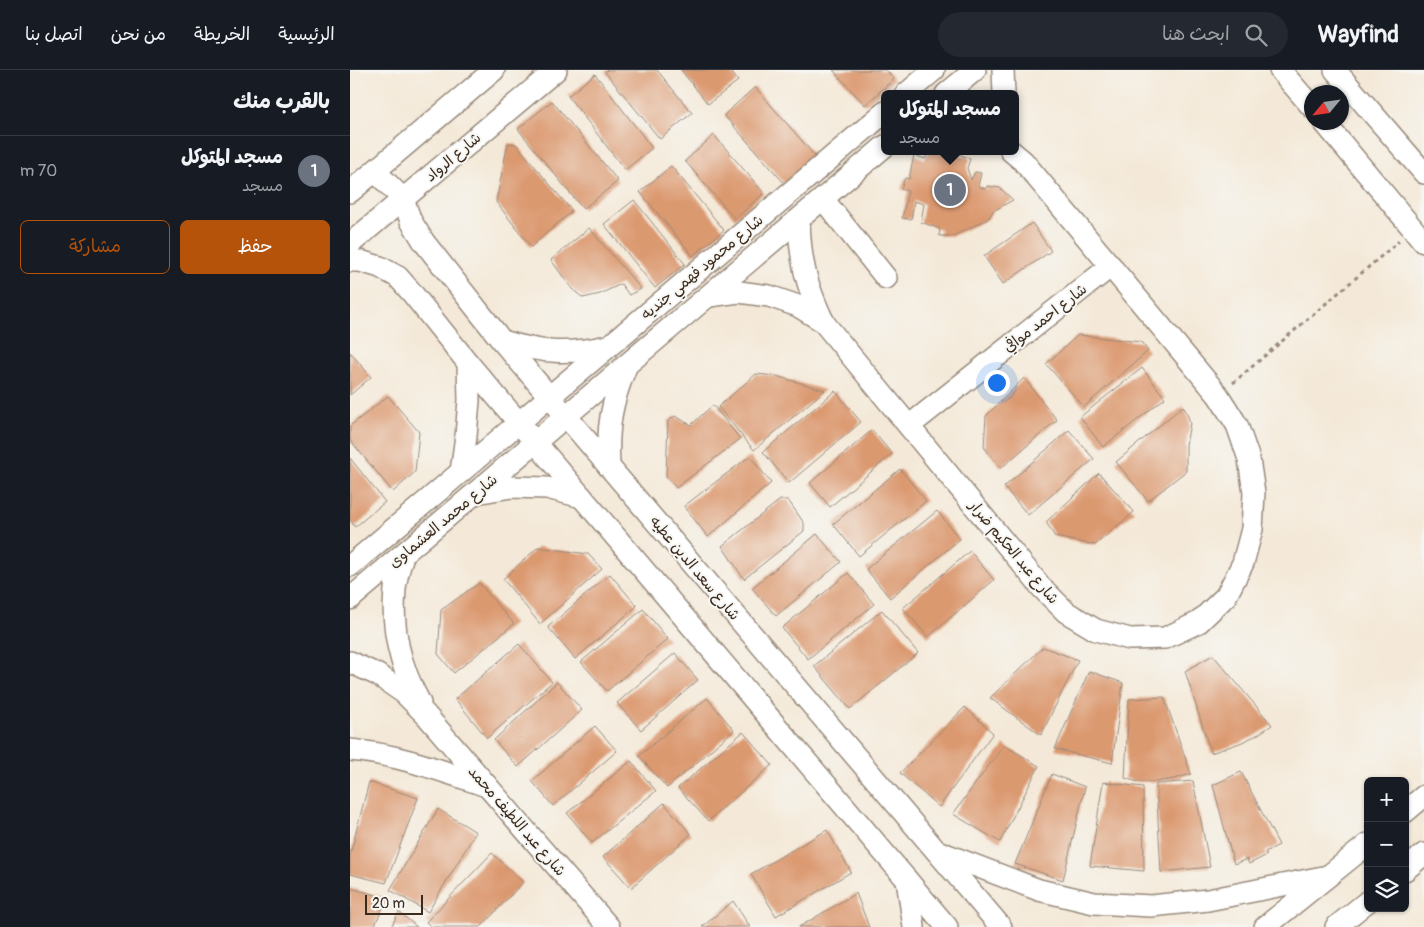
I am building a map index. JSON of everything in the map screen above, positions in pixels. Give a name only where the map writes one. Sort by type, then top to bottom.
[{"type":"street","points":[[350,192],[494,70]]},
{"type":"street","name":"شارع الرواد","points":[[350,244],[556,70]]},
{"type":"street","points":[[911,90],[934,70]]},
{"type":"street","points":[[951,90],[974,70]]},
{"type":"street","points":[[1003,70],[1004,90]]},
{"type":"street","points":[[1280,70],[1304,98]]},
{"type":"street","points":[[1336,70],[1424,173]]},
{"type":"street","name":"شارع محمود فهمي جنديه","points":[[519,423],[881,115]]},
{"type":"street","points":[[1331,130],[1419,235]]},
{"type":"street","name":"شارع محمود فهمي جنديه","points":[[535,442],[881,149]]},
{"type":"street","name":"شارع عبد الحكيم ضرار","points":[[799,219],[800,246],[804,272],[812,298],[824,323],[1042,588],[1066,612],[1096,630],[1130,639],[1165,638],[1199,622],[1226,596],[1243,563],[1252,529],[1254,493],[1249,459],[1237,425],[1218,395],[1017,156]]},
{"type":"street","points":[[375,171],[403,199]]},
{"type":"street","name":"شارع سعد الدين عطيه","points":[[403,199],[412,221],[424,242],[502,341],[935,850],[996,925]]},
{"type":"street","points":[[823,199],[886,278]]},
{"type":"street","points":[[350,261],[360,261],[380,266],[398,277],[412,292],[468,363],[947,927]]},
{"type":"street","name":"شارع احمد موافي","points":[[909,426],[1111,266]]},
{"type":"street","name":"شارع عبد الحكيم ضرار","points":[[709,296],[739,292],[769,296],[798,306],[824,323]]},
{"type":"street","points":[[502,341],[528,348],[556,352],[583,351],[610,345]]},
{"type":"street","points":[[461,472],[469,400],[468,363]]},
{"type":"street","points":[[609,467],[608,440],[610,414],[617,388],[627,364]]},
{"type":"street","name":"شارع محمد العشماوى","points":[[350,566],[519,423]]},
{"type":"street","name":"شارع محمد العشماوى","points":[[350,599],[535,442]]},
{"type":"street","points":[[476,493],[511,487],[547,488],[582,497]]},
{"type":"street","name":"شارع عبد اللطيف محمد","points":[[402,555],[395,587],[394,621],[396,637],[399,654],[410,685],[426,715]]},
{"type":"street","name":"شارع عبد اللطيف محمد","points":[[350,662],[378,675],[404,693],[426,715],[609,927]]},
{"type":"street","points":[[350,750],[425,765],[487,786]]},
{"type":"street","points":[[1409,809],[1424,796]]},
{"type":"street","points":[[1265,927],[1364,847]]},
{"type":"street","points":[[935,850],[1039,890],[1094,903],[1151,906],[1208,900],[1328,876]]},
{"type":"street","points":[[1409,867],[1424,854]]},
{"type":"street","points":[[907,880],[914,927]]},
{"type":"street","points":[[1336,927],[1364,904]]},
{"type":"path","points":[[1218,395],[1419,235]]},
{"type":"building","points":[[607,70],[657,70],[692,113],[660,139],[605,72]]},
{"type":"building","points":[[681,70],[730,70],[738,81],[708,104]]},
{"type":"building","points":[[833,70],[886,70],[894,79],[865,105]]},
{"type":"building","points":[[595,74],[652,148],[625,170],[568,96]]},
{"type":"building","points":[[755,87],[816,157],[785,184],[724,115]]},
{"type":"building","points":[[552,101],[618,181],[583,209],[518,129]]},
{"type":"building","points":[[714,135],[764,193],[735,219],[685,161]]},
{"type":"building","points":[[508,143],[516,144],[572,211],[531,247],[496,202]]},
{"type":"building","points":[[914,155],[925,159],[927,155],[962,155],[970,159],[967,168],[971,180],[975,172],[981,173],[978,186],[986,189],[987,186],[1000,188],[1013,200],[993,211],[988,219],[953,236],[939,236],[940,229],[921,222],[924,204],[914,201],[911,219],[902,218],[908,191],[901,189],[905,178],[909,179]]},
{"type":"building","points":[[671,166],[724,230],[693,256],[640,192]]},
{"type":"building","points":[[634,200],[685,264],[655,288],[604,224]]},
{"type":"building","points":[[1032,223],[1051,251],[1003,284],[984,256]]},
{"type":"building","points":[[589,228],[641,289],[629,295],[621,284],[600,294],[583,298],[572,289],[551,260]]},
{"type":"building","points":[[1078,335],[1141,342],[1148,351],[1084,407],[1046,364]]},
{"type":"building","points":[[350,352],[371,377],[350,395]]},
{"type":"building","points":[[1142,368],[1165,398],[1103,447],[1080,417]]},
{"type":"building","points":[[756,374],[776,376],[825,390],[754,450],[718,407]]},
{"type":"building","points":[[1024,378],[1057,420],[1001,468],[984,447],[986,416]]},
{"type":"building","points":[[835,391],[861,422],[789,483],[763,452]]},
{"type":"building","points":[[388,396],[419,432],[415,472],[393,492],[350,440],[350,426]]},
{"type":"building","points":[[713,405],[740,439],[676,488],[666,476],[668,421],[675,416],[691,425]]},
{"type":"building","points":[[1183,406],[1190,423],[1186,445],[1186,471],[1148,501],[1116,462]]},
{"type":"building","points":[[872,430],[892,454],[830,507],[810,483]]},
{"type":"building","points":[[1069,430],[1094,459],[1028,515],[1004,487]]},
{"type":"building","points":[[750,456],[771,483],[708,537],[684,506]]},
{"type":"building","points":[[350,458],[385,502],[355,527],[350,520]]},
{"type":"building","points":[[900,469],[926,501],[859,556],[833,524]]},
{"type":"building","points":[[1099,473],[1134,512],[1095,545],[1055,537],[1046,522]]},
{"type":"building","points":[[780,500],[788,500],[804,523],[804,531],[744,579],[722,546]]},
{"type":"building","points":[[937,511],[960,539],[890,598],[866,569]]},
{"type":"building","points":[[817,534],[841,562],[776,616],[752,588]]},
{"type":"building","points":[[538,547],[588,554],[602,569],[540,624],[503,579]]},
{"type":"building","points":[[970,551],[994,580],[928,637],[903,608]]},
{"type":"building","points":[[848,573],[874,604],[808,659],[782,628]]},
{"type":"building","points":[[610,574],[637,606],[575,659],[548,627]]},
{"type":"building","points":[[479,583],[514,624],[454,673],[438,654],[441,610]]},
{"type":"building","points":[[643,609],[668,639],[607,691],[581,662]]},
{"type":"building","points":[[882,610],[918,653],[850,709],[814,666]]},
{"type":"building","points":[[519,644],[552,682],[487,738],[455,699]]},
{"type":"building","points":[[1043,647],[1078,660],[1041,735],[990,698]]},
{"type":"building","points":[[675,653],[698,680],[641,730],[617,703]]},
{"type":"building","points":[[1213,655],[1272,725],[1240,743],[1211,753],[1185,671]]},
{"type":"building","points":[[1089,671],[1123,683],[1112,763],[1055,749]]},
{"type":"building","points":[[557,682],[582,710],[518,767],[494,740]]},
{"type":"building","points":[[1164,697],[1191,774],[1156,782],[1138,782],[1125,778],[1129,699]]},
{"type":"building","points":[[707,698],[734,730],[667,788],[639,756]]},
{"type":"building","points":[[965,707],[993,733],[939,807],[900,773]]},
{"type":"building","points":[[595,726],[617,751],[553,806],[532,781]]},
{"type":"building","points":[[743,732],[772,765],[708,821],[678,788]]},
{"type":"building","points":[[1004,745],[1039,766],[1000,842],[953,814]]},
{"type":"building","points":[[631,761],[656,791],[592,843],[567,813]]},
{"type":"building","points":[[1241,772],[1279,845],[1265,852],[1267,855],[1249,864],[1247,859],[1234,864],[1213,785]]},
{"type":"building","points":[[1052,774],[1085,787],[1063,880],[1015,864]]},
{"type":"building","points":[[1193,781],[1210,867],[1161,872],[1156,784]]},
{"type":"building","points":[[369,782],[418,798],[386,883],[350,874],[350,855]]},
{"type":"building","points":[[1103,782],[1143,787],[1144,871],[1090,866]]},
{"type":"building","points":[[664,803],[691,834],[631,888],[603,857]]},
{"type":"building","points":[[438,809],[476,832],[428,912],[390,890]]},
{"type":"building","points":[[827,830],[851,872],[776,916],[751,874]]},
{"type":"building","points":[[492,853],[523,882],[481,927],[432,927],[426,922]]},
{"type":"building","points":[[350,888],[387,898],[374,927],[350,927]]},
{"type":"building","points":[[856,893],[869,927],[799,927]]},
{"type":"building","points":[[733,901],[750,927],[702,927]]},
{"type":"building","points":[[399,912],[417,927],[391,927]]},
{"type":"place","name":"مسجد المتوكل","points":[[950,190]]}]
